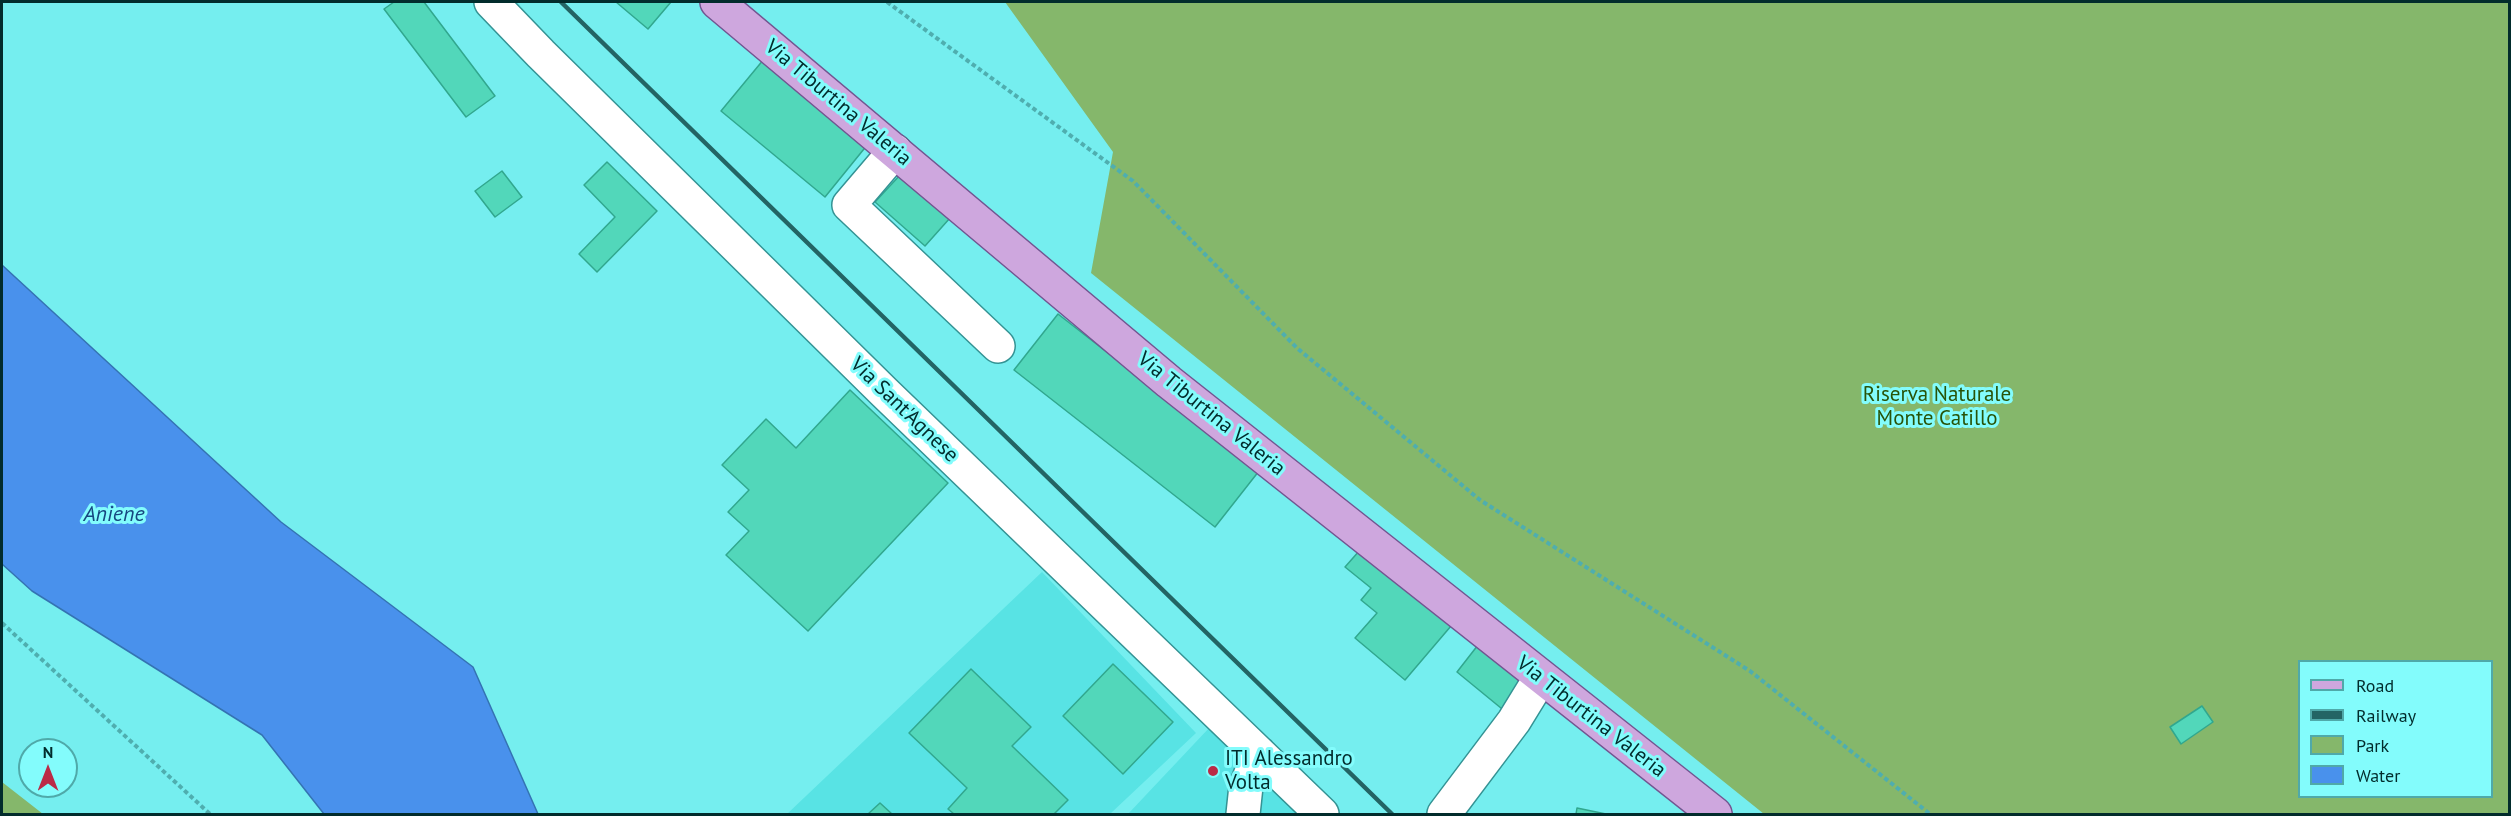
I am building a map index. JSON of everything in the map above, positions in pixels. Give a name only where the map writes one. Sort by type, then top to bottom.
[{"type":"main road","name":"Via Tiburtina Valeria","points":[[717,2],[1169,382],[1715,814]]},
{"type":"street","name":"Via Sant'Agnese","points":[[490,2],[893,400],[1322,814]]},
{"type":"street","points":[[895,151],[849,205],[998,346]]},
{"type":"street","points":[[1448,811],[1514,721],[1541,677]]},
{"type":"street","points":[[1243,814],[1246,786],[1259,753]]},
{"type":"path","points":[[887,2],[1133,181],[1297,348],[1480,500],[1750,671],[1930,814]]},
{"type":"path","points":[[2,623],[210,814]]},
{"type":"shaded area","points":[[1042,572],[1196,733],[1110,814],[787,814]]},
{"type":"shaded area","name":"ITI Alessandro Volta","points":[[1210,727],[1303,814],[1128,814]]},
{"type":"green space","name":"Riserva Naturale Monte Catillo","points":[[1005,2],[2509,2],[2509,814],[1764,814],[1091,273],[1113,152]]},
{"type":"green space","points":[[2,782],[18,794],[18,798],[22,798],[43,814],[2,814]]},
{"type":"water","name":"Aniene","points":[[2,265],[281,522],[473,667],[538,814],[324,814],[262,735],[32,591],[2,564]]},
{"type":"building","points":[[394,2],[424,2],[495,96],[466,117],[384,9]]},
{"type":"building","points":[[616,2],[671,2],[648,29]]},
{"type":"building","points":[[764,59],[868,144],[825,197],[721,111]]},
{"type":"building","points":[[607,162],[657,211],[597,272],[579,254],[615,217],[584,185]]},
{"type":"building","points":[[502,171],[522,197],[495,217],[475,191]]},
{"type":"building","points":[[901,174],[950,218],[925,246],[875,202]]},
{"type":"building","points":[[1058,314],[1259,471],[1215,527],[1014,370]]},
{"type":"building","points":[[850,390],[948,483],[808,631],[726,555],[749,531],[728,512],[749,490],[722,465],[766,419],[796,448]]},
{"type":"building","points":[[1360,550],[1451,626],[1405,680],[1355,638],[1377,613],[1361,600],[1371,588],[1345,567]]},
{"type":"building","points":[[1478,645],[1529,686],[1507,713],[1457,672]]},
{"type":"building","points":[[1113,664],[1173,722],[1123,774],[1063,716]]},
{"type":"building","points":[[971,669],[1031,727],[1012,746],[1068,800],[1054,814],[954,814],[948,809],[967,788],[909,733]]},
{"type":"building","points":[[2202,706],[2213,722],[2181,744],[2170,727]]},
{"type":"building","points":[[880,803],[892,814],[868,814]]},
{"type":"building","points":[[1577,808],[1606,814],[1576,814]]},
{"type":"railway","points":[[561,2],[1392,814]]},
{"type":"place","name":"ITI Alessandro Volta","points":[[1213,771]]}]
